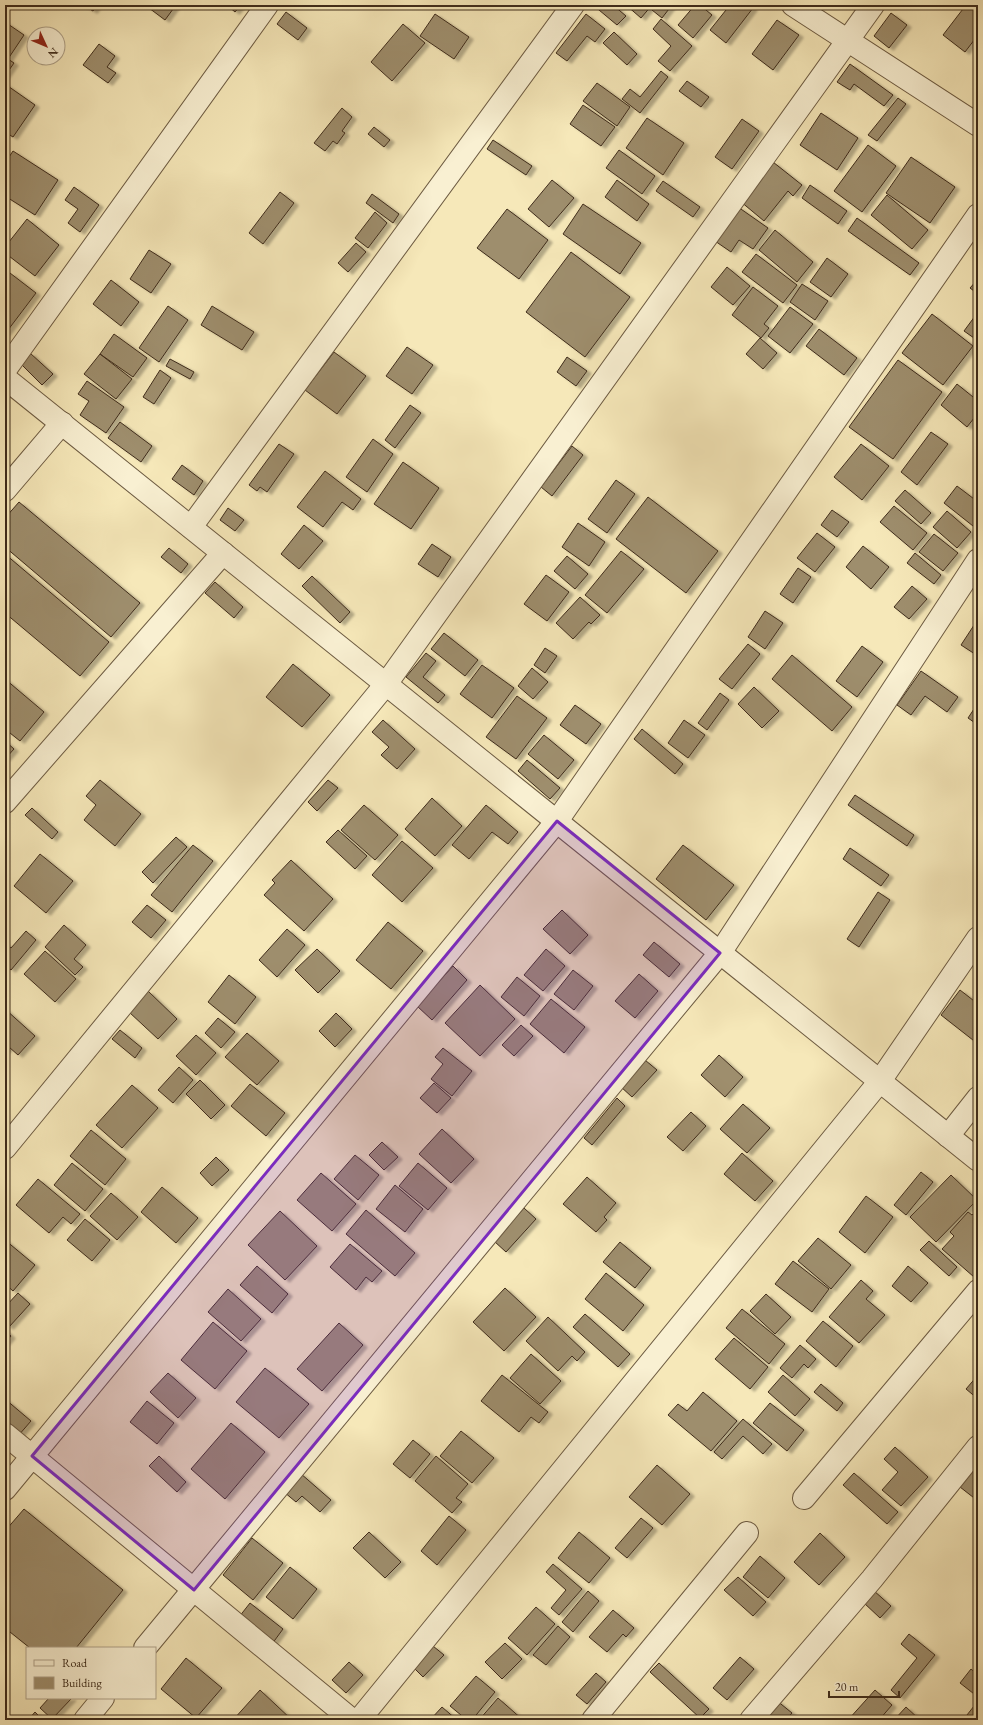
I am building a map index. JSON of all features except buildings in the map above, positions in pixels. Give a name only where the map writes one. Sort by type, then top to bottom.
[{"type":"street","points":[[5,370],[267,5]]},
{"type":"street","points":[[191,527],[573,5]]},
{"type":"street","points":[[793,5],[978,126]]},
{"type":"street","points":[[5,1148],[386,684],[873,5]]},
{"type":"street","points":[[5,1489],[556,821],[978,215]]},
{"type":"street","points":[[5,378],[978,1160]]},
{"type":"street","points":[[5,490],[62,424]]},
{"type":"street","points":[[5,802],[223,553]]},
{"type":"street","points":[[146,1647],[720,953],[978,560]]},
{"type":"street","points":[[359,1720],[880,1081],[978,938]]},
{"type":"street","points":[[948,1136],[978,1098]]},
{"type":"street","points":[[804,1498],[978,1291]]},
{"type":"street","points":[[5,1434],[352,1720]]},
{"type":"street","points":[[751,1720],[872,1579],[978,1447]]},
{"type":"street","points":[[593,1720],[746,1533]]},
{"type":"street","points":[[85,1720],[102,1699]]},
{"type":"highlighted area","points":[[557,821],[720,953],[194,1590],[32,1456]]}]
